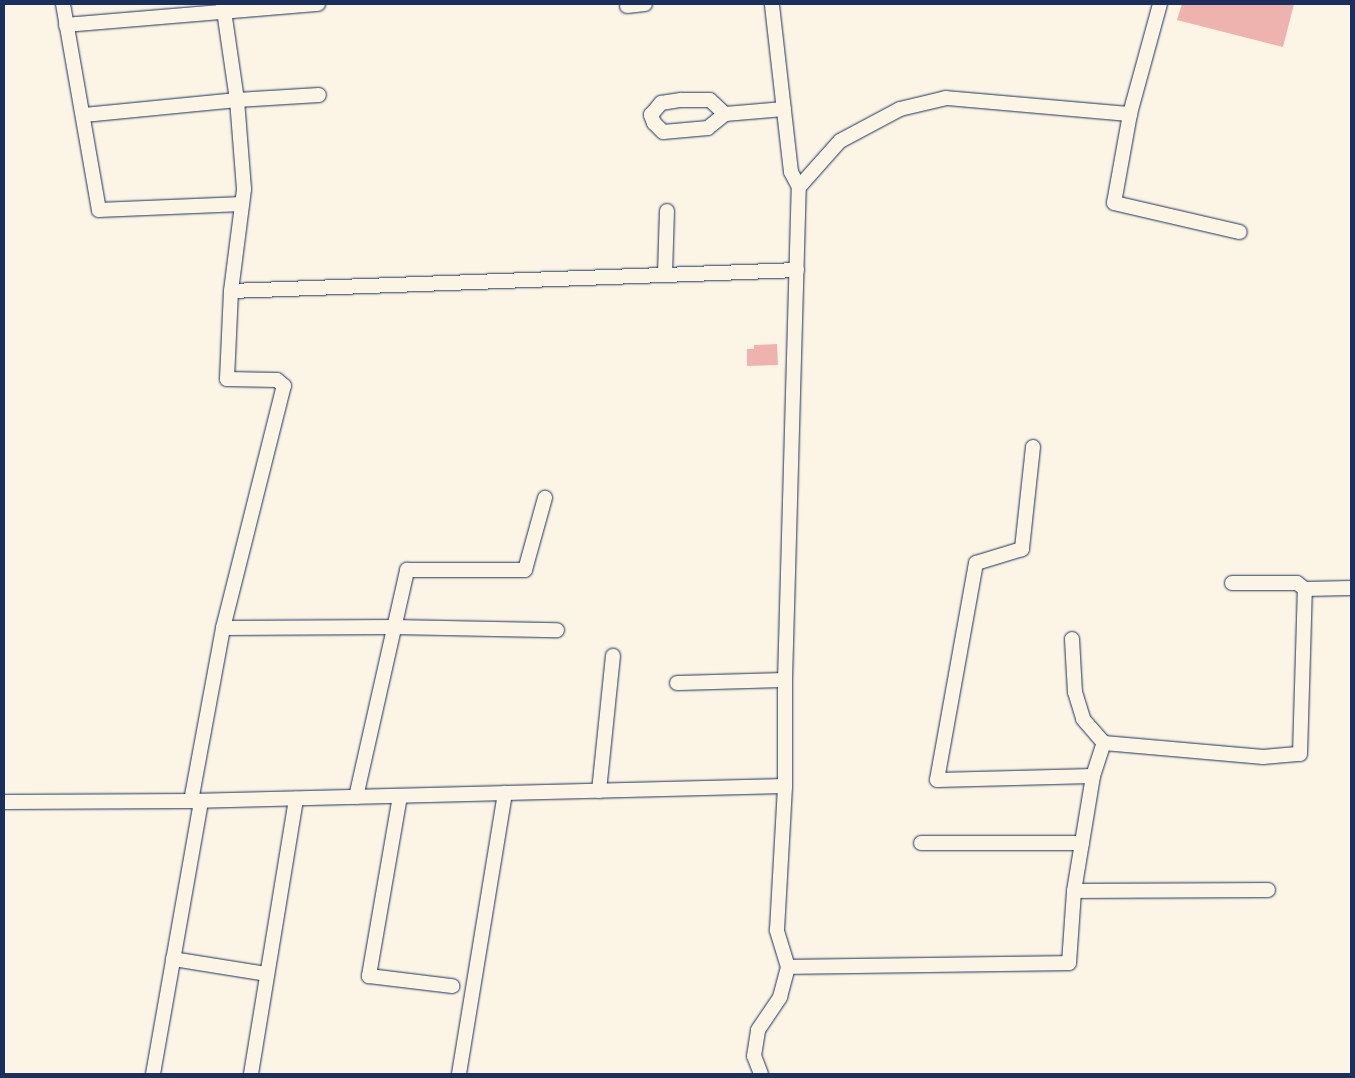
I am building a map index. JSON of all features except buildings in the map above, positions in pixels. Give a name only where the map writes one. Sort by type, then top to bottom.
[{"type":"street","points":[[63,4],[84,115],[99,210],[242,204]]},
{"type":"street","points":[[66,24],[223,7],[318,4]]},
{"type":"street","points":[[627,6],[645,4]]},
{"type":"street","points":[[761,1074],[754,1056],[758,1030],[780,997],[788,967],[777,930],[785,786],[785,680],[799,188],[791,172],[772,4]]},
{"type":"street","points":[[1160,4],[1130,114],[1114,203],[1240,232]]},
{"type":"street","points":[[153,1074],[173,959],[223,628],[284,386],[278,380],[227,380],[231,291],[244,189],[237,100],[223,7]]},
{"type":"street","points":[[84,115],[237,100],[319,95]]},
{"type":"street","points":[[799,188],[840,141],[900,109],[946,98],[1130,114]]},
{"type":"street","points":[[725,114],[710,100],[680,100],[661,103],[651,115],[654,123],[663,132],[708,128],[725,114],[784,109]]},
{"type":"street","points":[[665,274],[667,211]]},
{"type":"street","points":[[231,291],[797,270]]},
{"type":"street","points":[[1033,447],[1022,549],[976,564],[937,780],[1093,776]]},
{"type":"street","points":[[356,797],[407,570],[525,570],[545,498]]},
{"type":"street","points":[[1232,583],[1297,583],[1304,589],[1351,588]]},
{"type":"street","points":[[1072,639],[1075,692],[1083,719],[1104,743],[1263,757],[1300,754],[1304,589]]},
{"type":"street","points":[[223,628],[394,627],[557,630]]},
{"type":"street","points":[[599,791],[614,656]]},
{"type":"street","points":[[678,682],[785,680]]},
{"type":"street","points":[[788,967],[1069,962],[1074,891],[1093,776],[1104,743]]},
{"type":"street","points":[[4,802],[296,799],[785,786]]},
{"type":"street","points":[[458,1074],[505,793]]},
{"type":"street","points":[[400,796],[369,976],[452,986]]},
{"type":"street","points":[[251,1074],[296,799]]},
{"type":"street","points":[[921,843],[1082,843]]},
{"type":"street","points":[[1074,891],[1268,890]]},
{"type":"street","points":[[173,959],[267,974]]}]
